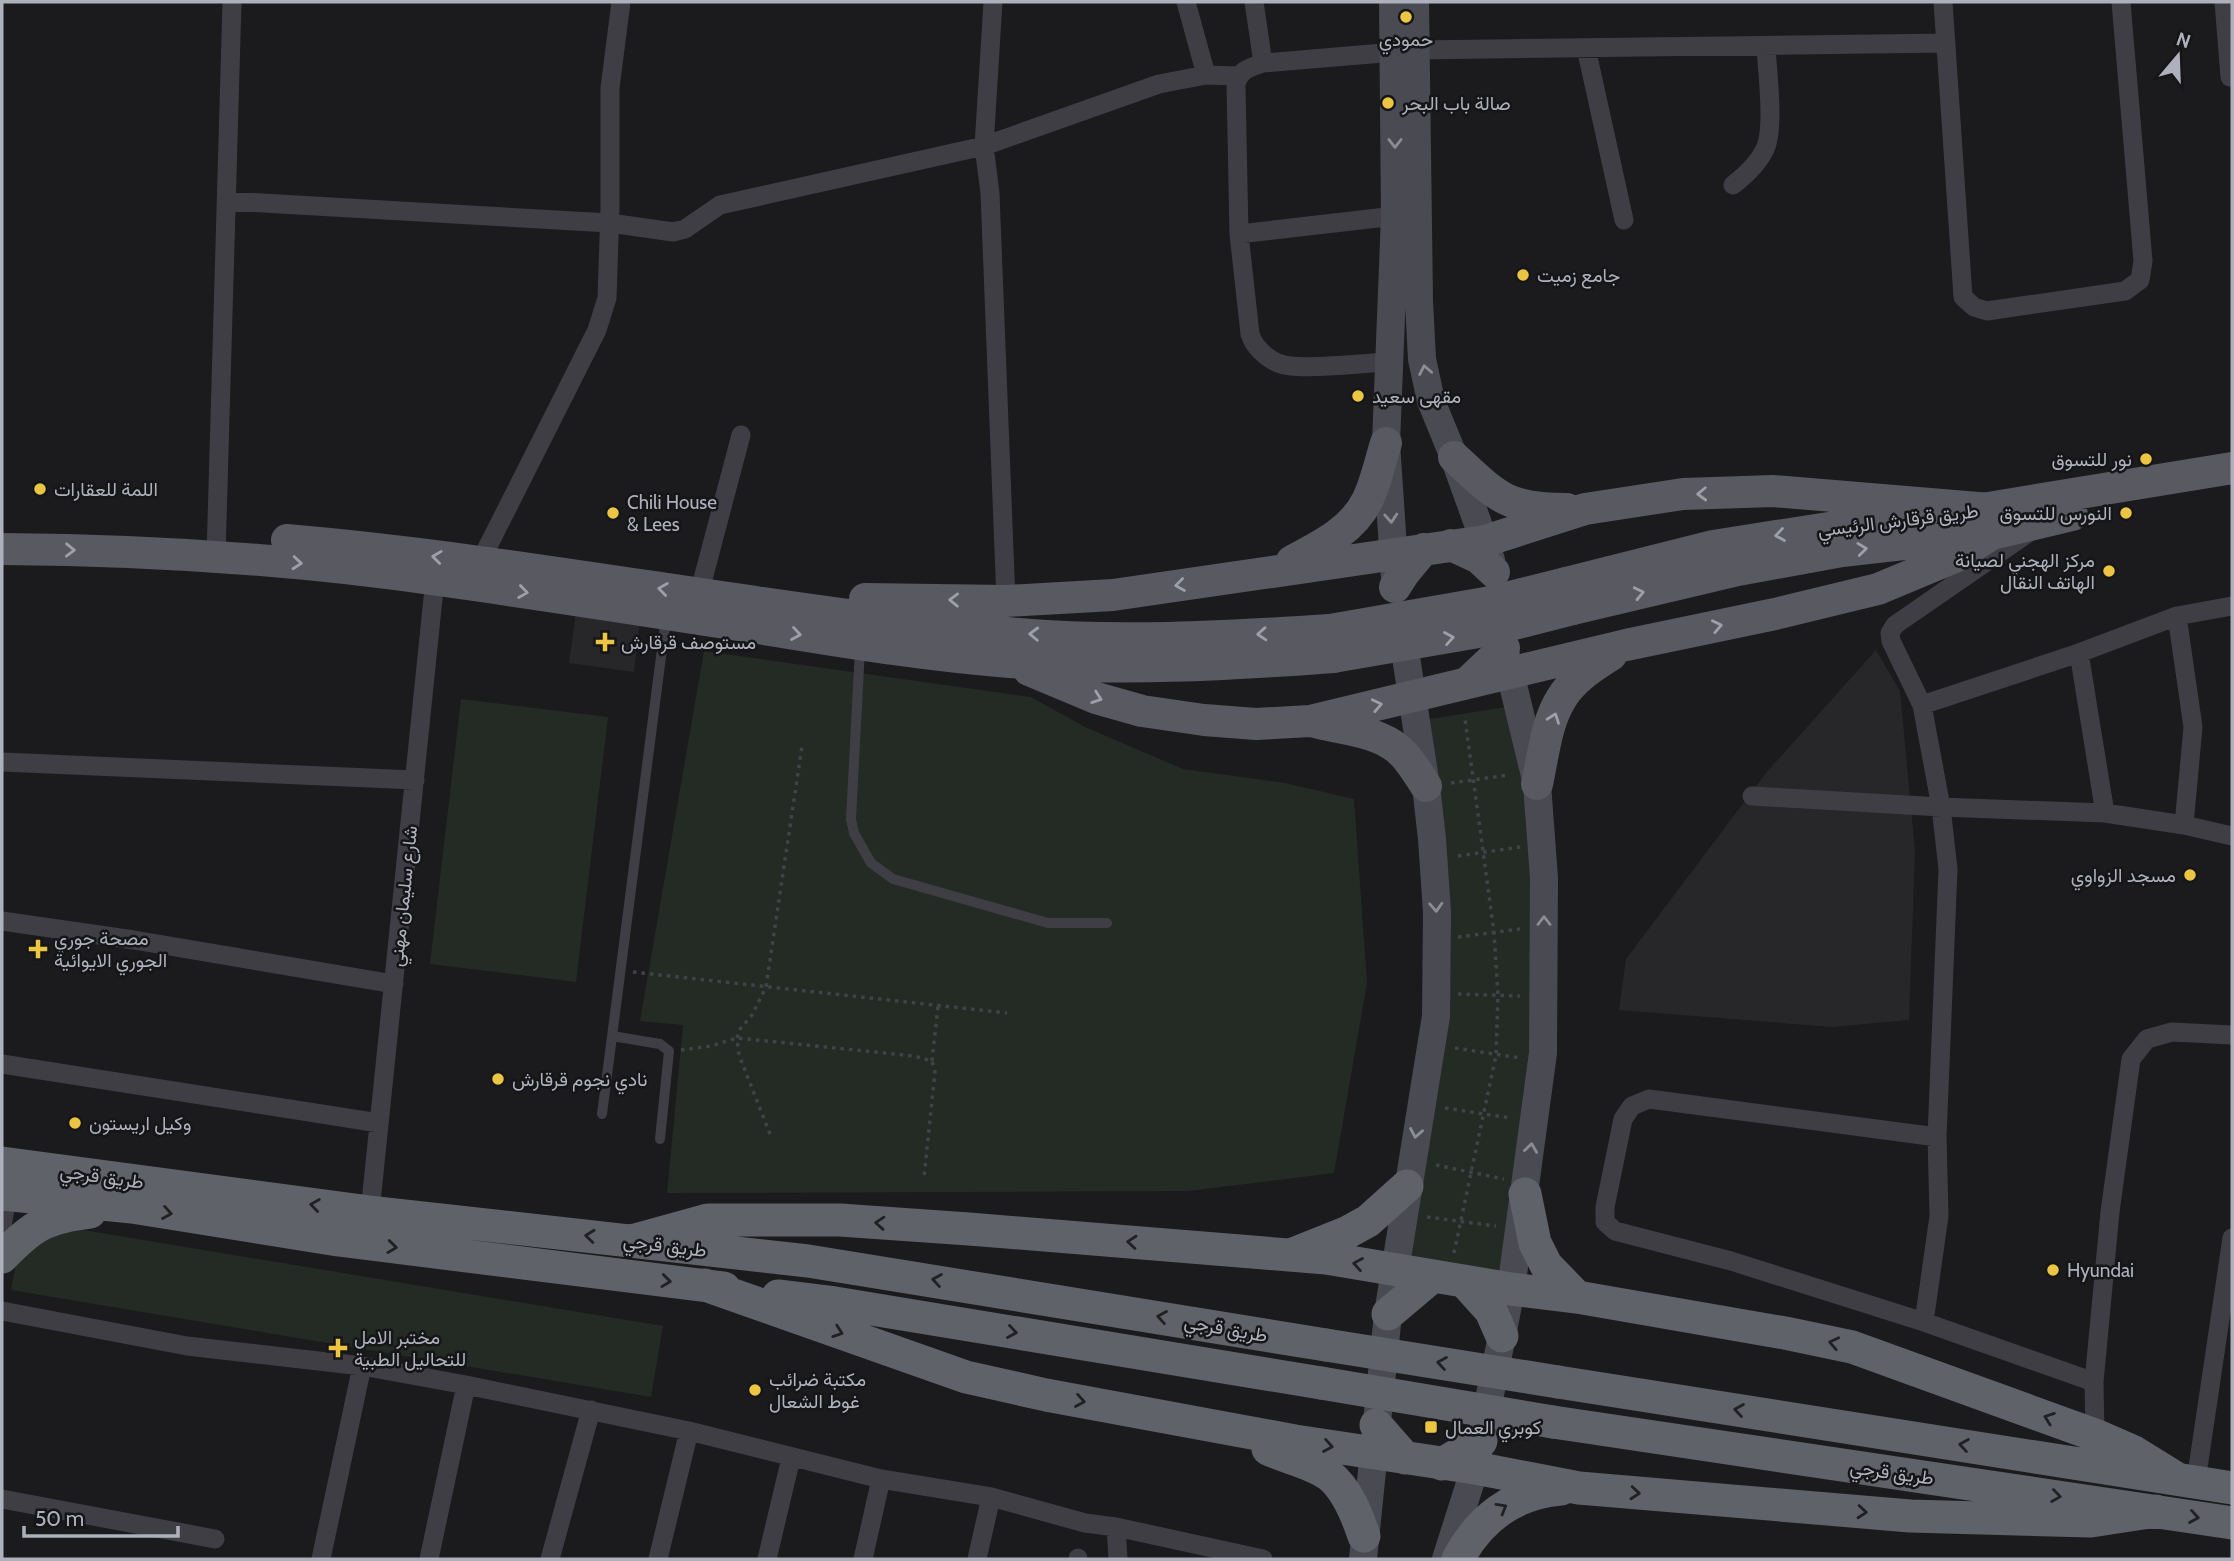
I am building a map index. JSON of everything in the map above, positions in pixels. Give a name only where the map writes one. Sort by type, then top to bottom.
[{"type":"highway","points":[[1518,1187],[1535,1243],[1546,1265],[1577,1297]]},
{"type":"highway","name":"طريق قرجي","points":[[5,1188],[370,1212],[808,1261],[2232,1488]]},
{"type":"highway","name":"طريق قرجي","points":[[5,1188],[338,1240],[835,1303],[1553,1422],[2232,1523]]},
{"type":"highway","points":[[1292,1255],[1348,1232],[1418,1188]]},
{"type":"highway","points":[[2,1256],[18,1239],[54,1218],[132,1208]]},
{"type":"highway","points":[[632,1241],[708,1220],[840,1220],[1292,1255],[1577,1297],[1852,1347],[2095,1435],[2186,1480]]},
{"type":"highway","points":[[1388,1314],[1449,1279]]},
{"type":"highway","points":[[1449,1279],[1492,1311],[1502,1336]]},
{"type":"highway","points":[[705,1285],[966,1377],[1046,1395],[1252,1433],[1385,1446],[1443,1464],[1478,1455],[1579,1488]]},
{"type":"highway","points":[[1252,1433],[1264,1447],[1329,1475],[1356,1513],[1363,1548]]},
{"type":"highway","points":[[1458,1559],[1492,1514],[1506,1505],[1547,1490],[1579,1488],[1923,1516],[2091,1521],[2156,1511]]},
{"type":"main road","points":[[1393,2],[1406,51],[1422,359],[1431,401],[1485,541],[1494,572],[1544,878],[1543,1053],[1518,1187],[1511,1289],[1478,1455],[1446,1559]]},
{"type":"main road","points":[[1272,572],[1349,527],[1367,501],[1386,443],[1395,216],[1406,51],[1415,2]]},
{"type":"main road","points":[[1386,443],[1423,549]]},
{"type":"main road","points":[[1454,457],[1489,490],[1508,502],[1534,509],[1585,509],[1683,494],[1773,491],[1991,521]]},
{"type":"main road","name":"طريق قرقارش الرئيسي","points":[[1991,521],[2232,468]]},
{"type":"main road","name":"طريق قرقارش الرئيسي","points":[[1331,644],[1485,603],[1569,596],[1713,546],[1835,527],[2045,521],[2232,486]]},
{"type":"main road","points":[[817,611],[862,599],[1006,601],[1112,595],[1485,541],[1585,509]]},
{"type":"main road","points":[[1310,721],[1410,685],[1462,685],[1507,660],[1626,645],[1878,589],[1958,556],[1991,521]]},
{"type":"main road","points":[[2,527],[217,545],[349,546],[480,562],[817,611],[1009,633],[1118,638],[1229,636],[1331,644]]},
{"type":"main road","points":[[2,550],[136,551],[217,545],[332,566],[435,579],[861,645],[1012,663],[1232,665],[1331,644]]},
{"type":"main road","points":[[1423,549],[1479,558],[1494,572]]},
{"type":"main road","points":[[1363,1548],[1385,1446],[1388,1314],[1396,1270],[1418,1188],[1436,1016],[1438,784],[1410,685],[1395,587],[1423,549]]},
{"type":"main road","points":[[1529,779],[1560,700],[1591,668],[1626,645]]},
{"type":"main road","points":[[1012,663],[1096,698],[1142,711],[1256,724],[1310,721],[1375,736],[1401,751],[1438,784]]},
{"type":"street","points":[[217,545],[232,2]]},
{"type":"street","points":[[480,562],[597,330],[607,298],[610,88],[621,2]]},
{"type":"street","points":[[993,2],[984,146],[990,193],[1006,601]]},
{"type":"street","points":[[1186,2],[1206,75]]},
{"type":"street","points":[[1254,2],[1263,63]]},
{"type":"street","points":[[1943,2],[1963,297],[1974,307],[1987,311],[2124,290],[2140,280],[2143,261],[2121,2]]},
{"type":"street","points":[[2224,2],[2231,77]]},
{"type":"street","points":[[1390,362],[1289,366],[1271,359],[1253,344],[1239,234],[1236,85],[1238,76],[1244,70],[1263,63],[1406,51],[1946,43]]},
{"type":"street","points":[[1732,185],[1746,174],[1766,147],[1770,131],[1766,46]]},
{"type":"street","points":[[1586,48],[1624,220]]},
{"type":"street","points":[[227,201],[610,223],[673,232],[685,229],[720,205],[984,146],[1159,84],[1206,75],[1238,76]]},
{"type":"street","points":[[1239,234],[1395,216]]},
{"type":"street","points":[[699,594],[741,435]]},
{"type":"street","points":[[1924,1322],[1939,1216],[1937,1137],[1948,869],[1941,807],[1922,705],[1891,641],[1890,633],[1895,625],[2045,521]]},
{"type":"street","name":"شارع سليمان مهني","points":[[370,1212],[435,579]]},
{"type":"street","points":[[1922,705],[2079,653],[2177,616],[2232,606]]},
{"type":"street","points":[[2177,616],[2193,727],[2184,825]]},
{"type":"street","points":[[2079,653],[2105,813]]},
{"type":"street","points":[[2,762],[415,780]]},
{"type":"street","points":[[1752,796],[2105,813],[2184,825],[2232,836]]},
{"type":"street","points":[[2,921],[134,940],[394,984]]},
{"type":"street","points":[[2095,1435],[2095,1382],[2110,1212],[2131,1059],[2147,1039],[2172,1032],[2232,1035]]},
{"type":"street","points":[[2,1064],[379,1123]]},
{"type":"street","points":[[1937,1137],[1649,1099],[1632,1105],[1623,1119],[1605,1207],[1605,1222],[1615,1231],[1731,1261],[1924,1322],[2095,1382]]},
{"type":"street","points":[[2186,1480],[2228,1289],[2232,1238]]},
{"type":"street","points":[[2,1311],[187,1346],[362,1366],[466,1385],[689,1431],[881,1479],[991,1497],[1085,1523],[1263,1559]]},
{"type":"street","points":[[321,1559],[362,1366]]},
{"type":"street","points":[[429,1559],[466,1385]]},
{"type":"street","points":[[550,1559],[591,1410]]},
{"type":"street","points":[[658,1559],[689,1431]]},
{"type":"street","points":[[767,1559],[791,1458]]},
{"type":"street","points":[[863,1559],[881,1479]]},
{"type":"street","points":[[977,1559],[991,1497]]},
{"type":"street","points":[[2,1499],[215,1539]]},
{"type":"street","points":[[1115,1527],[1118,1559]]},
{"type":"lane","points":[[602,1114],[666,614]]},
{"type":"lane","points":[[861,645],[851,819],[854,833],[871,863],[893,879],[1048,923],[1107,923]]},
{"type":"lane","points":[[612,1036],[660,1044],[669,1051],[660,1139]]},
{"type":"path","points":[[1449,1279],[1496,1055],[1498,995],[1494,932],[1465,719],[1476,718]]},
{"type":"path","points":[[770,1135],[739,1055],[737,1038],[766,987],[803,746]]},
{"type":"path","points":[[1438,784],[1529,779]]},
{"type":"path","points":[[1445,858],[1531,846]]},
{"type":"path","points":[[1450,938],[1533,928]]},
{"type":"path","points":[[621,971],[1007,1013]]},
{"type":"path","points":[[1449,994],[1524,996]]},
{"type":"path","points":[[924,1177],[935,1072],[932,1061],[938,1006]]},
{"type":"path","points":[[669,1051],[711,1046],[737,1038],[915,1056],[932,1061]]},
{"type":"path","points":[[1443,1046],[1531,1060]]},
{"type":"path","points":[[1436,1107],[1522,1120]]},
{"type":"path","points":[[1418,1188],[1470,1172],[1518,1187]]},
{"type":"path","points":[[1418,1188],[1461,1221],[1505,1228]]},
{"type":"shaded area","name":"مستوصف قرقارش","points":[[576,611],[640,620],[634,672],[569,663]]},
{"type":"shaded area","points":[[1876,650],[1900,691],[1915,851],[1909,1020],[1832,1027],[1619,1010],[1626,959],[1766,773]]},
{"type":"shaded area","points":[[704,651],[1031,697],[1085,727],[1183,769],[1285,783],[1354,799],[1367,983],[1334,1173],[1188,1191],[667,1193],[683,1025],[640,1021]]},
{"type":"shaded area","points":[[461,699],[608,717],[576,982],[430,964]]},
{"type":"shaded area","points":[[1512,706],[1528,793],[1539,996],[1502,1271],[1411,1259],[1446,994],[1424,720]]},
{"type":"shaded area","points":[[77,1229],[663,1326],[651,1397],[11,1290],[17,1259],[49,1230]]},
{"type":"place","name":"حمودي","points":[[1406,17]]},
{"type":"place","name":"صالة باب البحر","points":[[1388,103]]},
{"type":"place","name":"جامع زميت","points":[[1523,275]]},
{"type":"place","name":"مقهى سعيد","points":[[1358,396]]},
{"type":"place","name":"نور للتسوق","points":[[2146,459]]},
{"type":"place","name":"اللمة للعقارات","points":[[40,489]]},
{"type":"place","name":"Chili House & Lees","points":[[613,513]]},
{"type":"place","name":"النورس للتسوق","points":[[2126,513]]},
{"type":"place","name":"مركز الهجني لصيانة الهاتف النقال","points":[[2109,571]]},
{"type":"place","name":"مستوصف قرقارش","points":[[605,642]]},
{"type":"place","name":"مسجد الزواوي","points":[[2190,875]]},
{"type":"place","name":"مصحة جوري الجوري الايوائية","points":[[38,949]]},
{"type":"place","name":"نادي نجوم قرقارش","points":[[498,1079]]},
{"type":"place","name":"وكيل اريستون","points":[[75,1123]]},
{"type":"place","name":"Hyundai","points":[[2053,1270]]},
{"type":"place","name":"مختبر الامل للتحاليل الطبية","points":[[338,1348]]},
{"type":"place","name":"مكتبة ضرائب غوط الشعال","points":[[755,1390]]},
{"type":"place","name":"كوبري العمال","points":[[1431,1427]]}]
